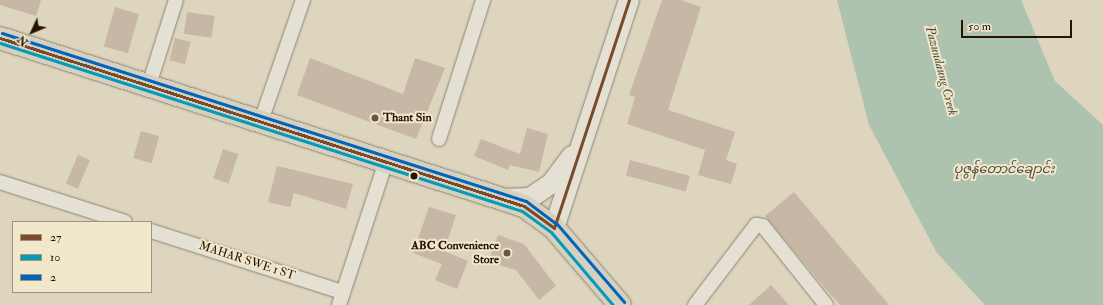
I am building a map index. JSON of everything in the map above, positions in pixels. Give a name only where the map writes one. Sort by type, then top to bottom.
[{"type":"main road","points":[[554,228],[629,0]]},
{"type":"main road","points":[[0,38],[524,206],[554,228],[620,305]]},
{"type":"main road","points":[[504,200],[530,198],[551,184],[584,136]]},
{"type":"street","points":[[149,86],[176,0]]},
{"type":"street","points":[[261,121],[303,0]]},
{"type":"street","points":[[439,139],[483,0]]},
{"type":"street","points":[[340,299],[386,161]]},
{"type":"street","points":[[0,182],[122,221]]},
{"type":"street","points":[[695,305],[756,225],[763,226],[826,305]]},
{"type":"street","name":"MAHAR SWE 1 ST","points":[[152,230],[340,299]]},
{"type":"water","name":"ပုဇွန်တောင်ချောင်း","points":[[837,0],[1021,0],[1055,81],[1103,125],[1103,305],[985,305],[937,253],[869,125]]},
{"type":"building","points":[[0,0],[41,0],[36,16],[0,5]]},
{"type":"building","points":[[662,0],[681,0],[701,7],[668,110],[735,132],[726,160],[737,164],[731,184],[698,175],[705,150],[627,124],[635,97],[629,95]]},
{"type":"building","points":[[115,7],[139,14],[128,53],[104,46]]},
{"type":"building","points":[[187,12],[215,16],[212,38],[184,34]]},
{"type":"building","points":[[175,38],[191,42],[185,64],[169,60]]},
{"type":"building","points":[[310,58],[403,94],[415,58],[445,68],[416,139],[297,95]]},
{"type":"building","points":[[527,128],[548,134],[539,172],[510,165],[508,170],[474,156],[481,139],[520,154]]},
{"type":"building","points":[[141,131],[159,136],[152,163],[133,158]]},
{"type":"building","points":[[223,149],[238,154],[229,183],[213,178]]},
{"type":"building","points":[[78,155],[90,160],[78,189],[66,184]]},
{"type":"building","points":[[630,160],[690,176],[686,192],[626,175]]},
{"type":"building","points":[[277,166],[353,184],[346,209],[294,193],[290,207],[268,202]]},
{"type":"building","points":[[794,192],[889,305],[840,305],[819,281],[765,216]]},
{"type":"building","points":[[429,207],[456,215],[444,251],[468,261],[457,289],[435,280],[442,264],[413,253]]},
{"type":"building","points":[[498,235],[524,244],[556,286],[539,300],[516,270],[488,262]]},
{"type":"building","points":[[771,285],[789,305],[749,305]]},
{"type":"transit line","name":"27","points":[[554,228],[629,0]]},
{"type":"transit line","name":"2","points":[[2,33],[526,201],[557,224],[624,302]]},
{"type":"transit line","name":"27","points":[[0,38],[524,206],[554,228]]},
{"type":"transit line","name":"10","points":[[0,43],[522,211],[551,232],[613,305]]},
{"type":"place","name":"Thant Sin","points":[[375,118]]},
{"type":"place","name":"ABC Convenience Store","points":[[507,253]]},
{"type":"water label","name":"Pazundaung Creek","points":[[941,71]]}]
